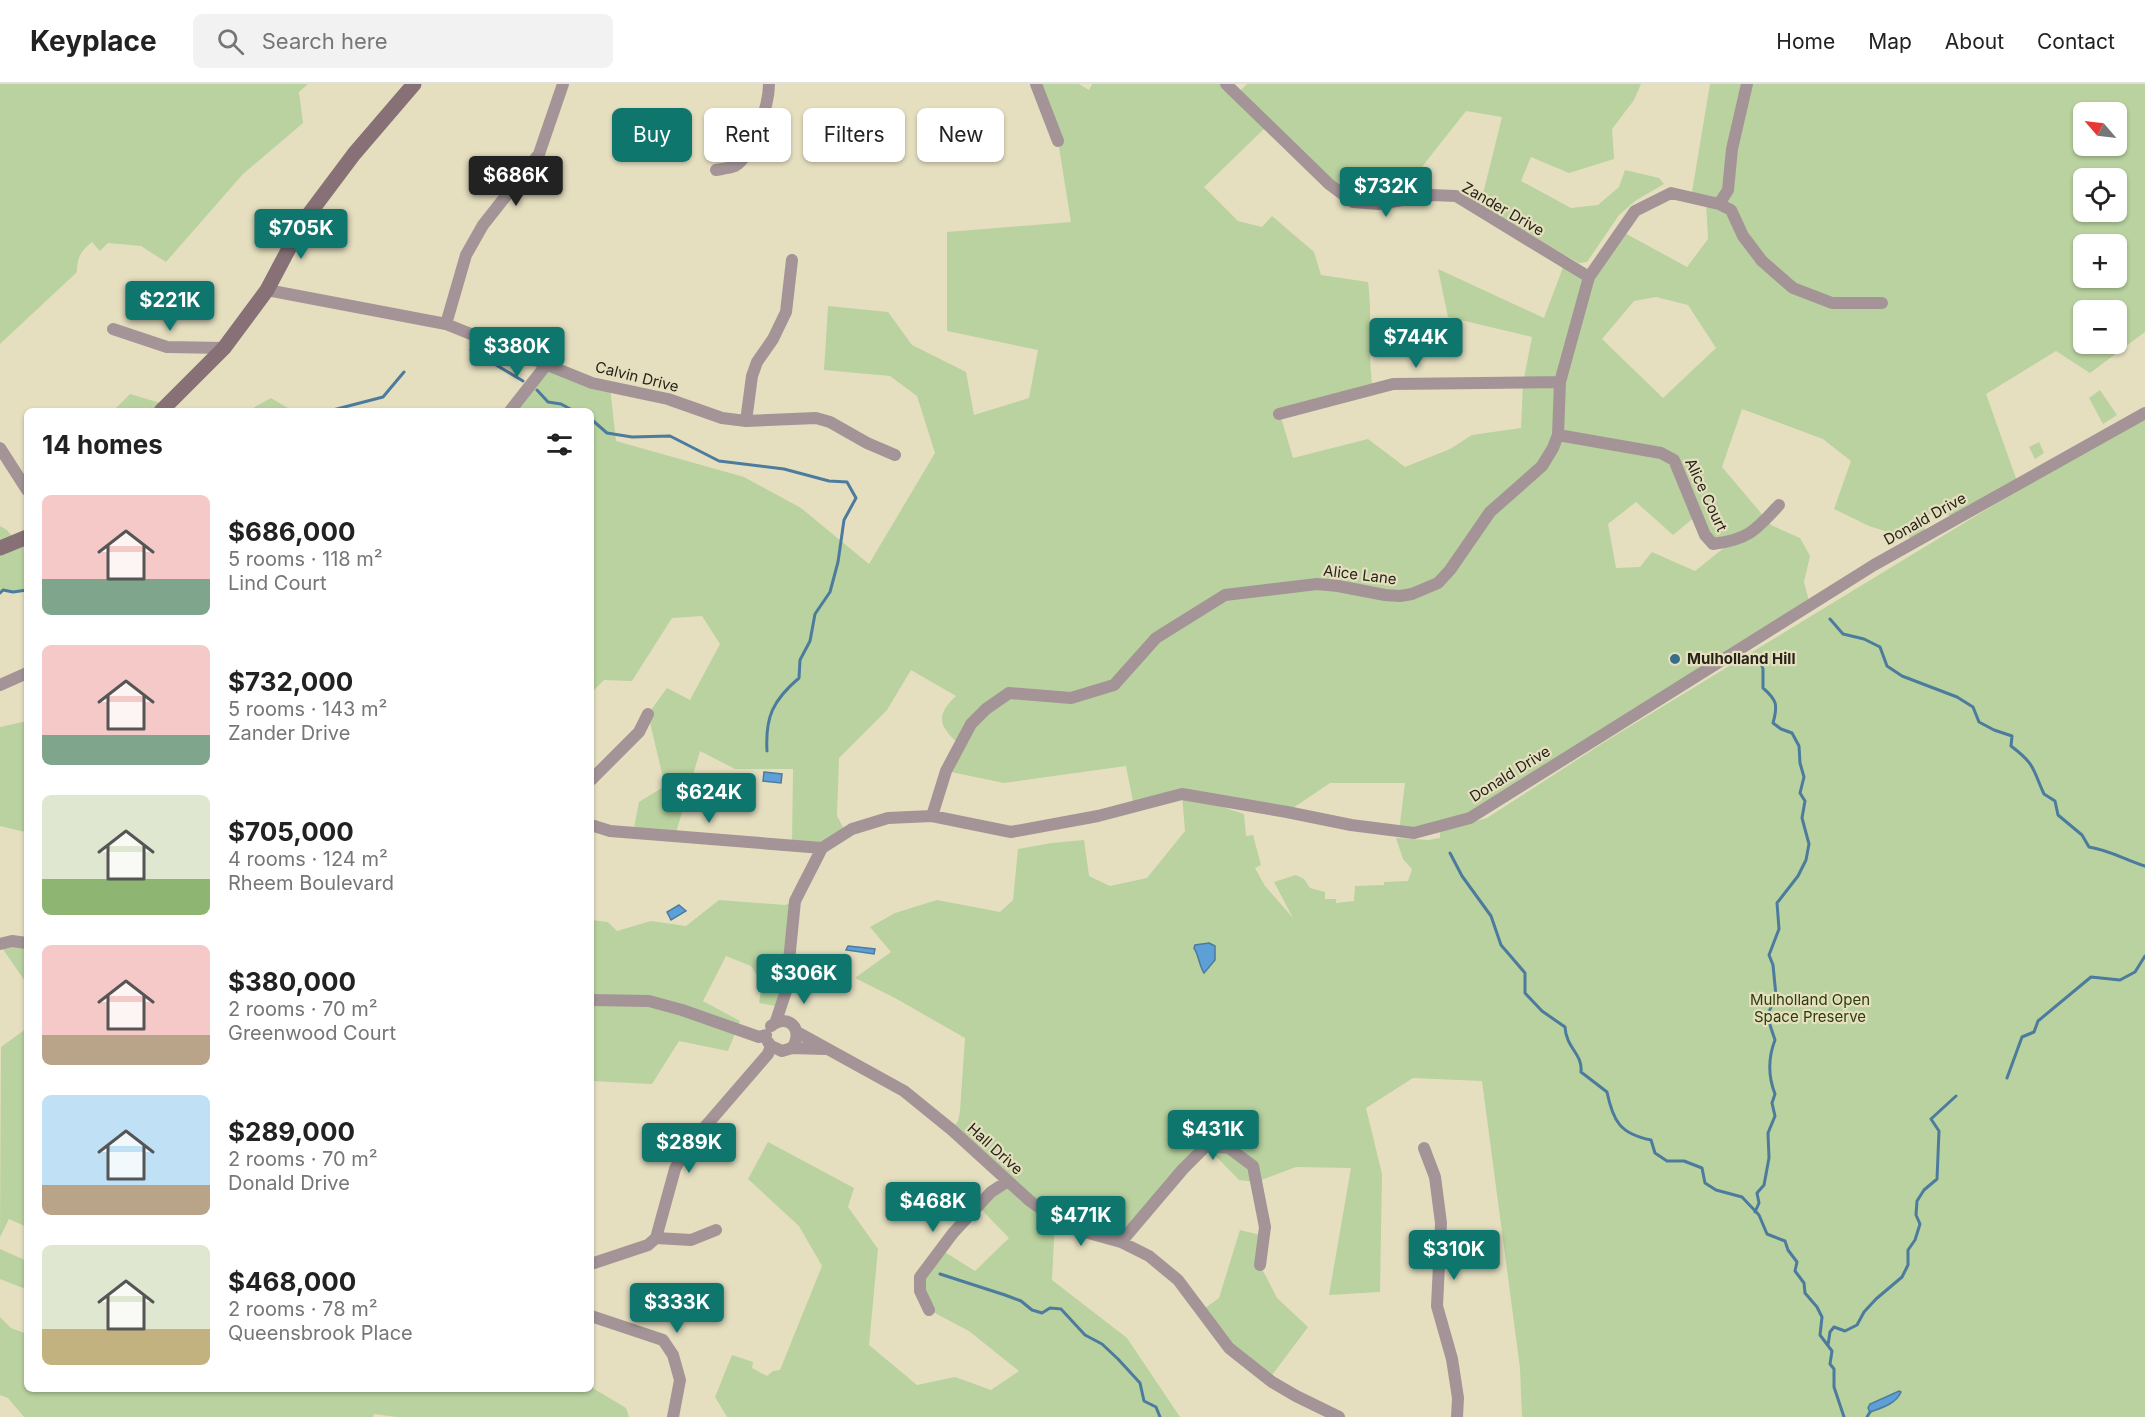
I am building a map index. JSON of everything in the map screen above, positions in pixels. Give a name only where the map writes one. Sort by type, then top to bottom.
[{"type":"street","points":[[164,408],[224,348],[267,290],[303,222],[354,154],[414,84]]},
{"type":"street","points":[[446,324],[466,255],[483,225],[539,154],[563,84]]},
{"type":"street","points":[[716,170],[735,166],[747,153],[763,117],[769,84]]},
{"type":"street","points":[[1036,84],[1058,141]]},
{"type":"street","name":"Zander Drive","points":[[1226,84],[1329,184],[1353,202],[1379,204],[1431,195],[1456,196],[1589,277]]},
{"type":"street","points":[[1747,84],[1732,149],[1728,190],[1719,204],[1731,210],[1743,236],[1762,261],[1793,288],[1832,303],[1882,303]]},
{"type":"street","name":"Alice Lane","points":[[932,816],[946,771],[971,724],[986,708],[1009,693],[1071,698],[1114,685],[1156,638],[1225,595],[1317,584],[1385,595],[1412,594],[1438,583],[1450,570],[1490,512],[1542,466],[1553,448],[1558,435],[1560,382],[1589,277],[1635,211],[1671,193],[1719,204]]},
{"type":"street","points":[[746,421],[752,376],[757,362],[773,339],[786,312],[792,260]]},
{"type":"street","name":"Calvin Drive","points":[[267,290],[446,324],[592,383],[668,399],[722,418],[746,421],[816,418],[830,422],[867,443],[895,455]]},
{"type":"street","points":[[114,329],[167,346],[224,348]]},
{"type":"street","points":[[512,408],[547,364]]},
{"type":"street","points":[[1279,414],[1393,384],[1560,382]]},
{"type":"street","name":"Donald Drive","points":[[776,1021],[786,991],[795,901],[822,848],[852,828],[888,818],[932,816],[1011,832],[1098,816],[1182,794],[1351,825],[1414,833],[1470,818],[1874,565],[2145,412]]},
{"type":"street","name":"Alice Court","points":[[1558,435],[1661,453],[1674,460],[1705,535],[1713,544],[1731,542],[1753,533],[1779,505]]},
{"type":"street","points":[[0,448],[24,485]]},
{"type":"street","points":[[0,548],[24,538]]},
{"type":"street","points":[[0,685],[24,674]]},
{"type":"street","points":[[594,777],[639,732],[648,714]]},
{"type":"street","points":[[594,826],[610,831],[822,848]]},
{"type":"street","points":[[0,944],[12,941],[24,943]]},
{"type":"street","name":"Donald Drive","points":[[786,991],[795,1028]]},
{"type":"street","points":[[594,1000],[649,1001],[759,1037],[769,1041],[782,1051],[792,1048],[796,1042],[795,1028],[782,1020],[770,1026],[769,1041],[768,1054],[685,1150],[675,1169],[656,1238],[648,1245],[594,1263]]},
{"type":"street","name":"Hall Drive","points":[[795,1028],[904,1091],[952,1130],[1030,1201],[1055,1219],[1085,1232],[1121,1242],[1149,1256],[1178,1280],[1229,1348],[1272,1382],[1339,1417]]},
{"type":"street","name":"Hall Drive","points":[[792,1048],[828,1049]]},
{"type":"street","points":[[1121,1242],[1183,1169],[1206,1146],[1229,1148],[1253,1166],[1265,1227],[1260,1265]]},
{"type":"street","points":[[1424,1148],[1435,1177],[1441,1223],[1437,1306],[1452,1359],[1458,1398],[1456,1417]]},
{"type":"street","points":[[929,1310],[920,1291],[920,1277],[953,1233],[991,1192],[1008,1181]]},
{"type":"street","points":[[656,1238],[691,1240],[716,1230]]},
{"type":"street","points":[[594,1317],[663,1340],[673,1355],[680,1380],[673,1417]]},
{"type":"green space","points":[[0,84],[308,84],[299,92],[303,123],[243,174],[166,262],[141,246],[108,243],[100,251],[92,242],[80,255],[77,272],[0,344]]},
{"type":"green space","name":"Mulholland Open Space Preserve","points":[[1036,84],[1079,84],[1089,90],[1092,84],[1226,84],[1237,94],[1247,84],[1641,84],[1634,100],[1612,129],[1614,159],[1569,173],[1531,157],[1521,181],[1571,208],[1598,205],[1619,187],[1625,170],[1659,178],[1664,184],[1635,201],[1619,215],[1587,262],[1579,263],[1480,206],[1502,117],[1466,111],[1421,168],[1421,197],[1353,202],[1268,125],[1204,187],[1238,221],[1262,227],[1272,216],[1314,252],[1321,275],[1368,282],[1373,390],[1280,414],[1293,458],[1368,439],[1405,467],[1450,449],[1472,435],[1521,428],[1523,383],[1532,337],[1448,317],[1438,269],[1544,318],[1565,262],[1589,277],[1621,231],[1687,267],[1708,239],[1706,201],[1691,198],[1710,84],[2145,84],[2145,332],[2127,345],[2127,300],[2073,300],[2073,354],[2115,354],[2090,373],[2056,351],[1986,394],[2018,484],[1958,518],[1939,513],[1926,515],[1924,537],[1913,543],[1902,526],[1891,533],[1869,526],[1834,509],[1851,461],[1823,439],[1742,409],[1722,467],[1771,525],[1800,538],[1810,556],[1804,582],[1810,605],[1470,818],[1399,831],[1405,783],[1330,783],[1287,812],[1188,796],[1244,814],[1246,836],[1253,835],[1261,865],[1255,868],[1265,886],[1293,918],[1274,882],[1296,875],[1304,879],[1310,888],[1325,892],[1325,899],[1336,899],[1336,903],[1354,901],[1355,886],[1408,881],[1412,869],[1403,859],[1396,838],[1429,840],[1440,838],[1440,831],[1487,818],[1606,741],[1987,509],[2145,417],[2145,1417],[1522,1417],[1520,1368],[1482,1081],[1413,1078],[1366,1108],[1382,1174],[1380,1292],[1329,1295],[1351,1168],[1296,1167],[1256,1182],[1239,1180],[1206,1146],[1121,1242],[1055,1219],[1052,1280],[1127,1338],[1180,1417],[727,1417],[715,1397],[732,1355],[753,1362],[752,1368],[767,1376],[773,1371],[780,1370],[822,1266],[799,1226],[748,1179],[768,1142],[854,1188],[848,1207],[878,1249],[869,1345],[917,1385],[955,1377],[991,1390],[1019,1371],[969,1331],[929,1310],[920,1277],[940,1249],[975,1271],[1009,1238],[979,1207],[1008,1181],[952,1130],[958,1121],[960,1111],[965,1038],[855,978],[891,952],[870,927],[895,913],[937,900],[1000,912],[1013,900],[1018,849],[1084,840],[1089,876],[1110,886],[1147,878],[1185,831],[1182,795],[1134,807],[1126,766],[1004,783],[946,771],[959,744],[947,732],[942,715],[956,696],[911,670],[887,710],[839,758],[837,816],[846,833],[822,848],[792,846],[793,769],[735,769],[700,751],[675,836],[633,833],[639,802],[665,786],[648,714],[667,688],[690,700],[720,644],[702,616],[672,618],[632,681],[604,680],[594,690],[594,408],[512,408],[547,364],[610,387],[616,441],[744,477],[801,508],[869,564],[935,453],[917,396],[890,376],[824,370],[828,306],[888,312],[912,345],[966,372],[974,415],[1029,398],[1038,350],[947,331],[947,232],[1071,222],[1058,141]],"holes":[[[1656,297],[1688,305],[1716,348],[1663,398],[1602,339],[1634,301]],[[1636,502],[1673,535],[1697,515],[1713,544],[1730,543],[1695,571],[1652,552],[1640,567],[1616,568],[1608,524]]]},
{"type":"green space","points":[[2100,390],[2117,415],[2103,424],[2089,398]]},
{"type":"green space","points":[[130,394],[167,405],[164,408],[116,408]]},
{"type":"green space","points":[[271,398],[288,408],[253,408]]},
{"type":"green space","points":[[2039,442],[2044,453],[2035,459],[2029,447]]},
{"type":"green space","points":[[0,526],[7,530],[16,541],[24,538],[24,590],[3,590],[0,593]]},
{"type":"green space","points":[[24,722],[24,832],[0,826],[0,727]]},
{"type":"green space","points":[[719,900],[785,905],[795,901],[781,1007],[759,1003],[762,983],[751,966],[726,956],[703,1001],[740,1021],[728,1051],[679,1041],[652,1084],[594,1081],[594,920],[608,922],[617,931],[651,921],[686,926]]},
{"type":"green space","points":[[24,943],[24,980],[0,945]]},
{"type":"green space","points":[[24,1030],[24,1226],[9,1219],[0,1237],[1,1047]]},
{"type":"green space","points":[[1240,1230],[1264,1236],[1260,1265],[1277,1298],[1308,1327],[1269,1379],[1229,1348],[1201,1311],[1219,1298]]},
{"type":"green space","points":[[0,1249],[24,1260],[24,1288],[0,1279]]},
{"type":"green space","points":[[0,1317],[11,1328],[24,1333],[24,1392],[594,1392],[594,1389],[626,1408],[629,1417],[397,1417],[374,1414],[373,1417],[24,1417],[8,1398],[0,1395]]},
{"type":"water","points":[[764,772],[782,774],[781,783],[763,781]]},
{"type":"water","points":[[679,905],[686,911],[671,920],[667,912]]},
{"type":"water","points":[[1209,943],[1215,946],[1215,960],[1204,973],[1194,948],[1195,945]]},
{"type":"water","points":[[848,946],[875,949],[874,954],[846,950]]},
{"type":"water","points":[[1901,1392],[1899,1396],[1892,1403],[1870,1412],[1868,1408],[1870,1404]]},
{"type":"waterway","points":[[471,350],[523,381]]},
{"type":"waterway","points":[[341,408],[383,397],[404,372]]},
{"type":"waterway","points":[[537,390],[548,402],[568,408]]},
{"type":"waterway","points":[[594,422],[607,433],[632,437],[670,436],[719,461],[784,469],[829,481],[847,482],[856,498],[844,520],[838,562],[830,592],[815,614],[810,641],[800,660],[799,678],[783,694],[772,710],[769,719],[767,751]]},
{"type":"waterway","points":[[0,593],[3,590],[24,590]]},
{"type":"waterway","points":[[1830,619],[1843,634],[1864,639],[1880,647],[1887,666],[1902,676],[1957,697],[1973,707],[1979,722],[2012,736],[2011,746],[2029,763],[2044,794],[2055,801],[2058,815],[2082,835],[2089,847],[2145,866]]},
{"type":"waterway","points":[[1755,1212],[1759,1203],[1757,1193],[1764,1185],[1769,1158],[1768,1133],[1775,1116],[1772,1103],[1775,1094],[1770,1067],[1775,1040],[1767,1016],[1776,996],[1773,965],[1769,955],[1779,929],[1777,903],[1798,876],[1806,860],[1809,844],[1802,818],[1805,801],[1800,793],[1804,777],[1799,746],[1792,733],[1773,723],[1776,712],[1775,703],[1763,688],[1763,669],[1759,657]]},
{"type":"waterway","points":[[1450,853],[1462,876],[1491,916],[1501,945],[1525,973],[1525,993],[1542,1011],[1565,1027],[1568,1040],[1579,1060],[1581,1072],[1607,1092],[1612,1111],[1620,1125],[1632,1134],[1651,1140],[1655,1153],[1667,1161],[1684,1161],[1702,1168],[1705,1183],[1716,1190],[1742,1197],[1759,1215],[1767,1234],[1785,1241],[1788,1250],[1797,1262],[1795,1271],[1804,1283],[1805,1293],[1822,1317],[1820,1335],[1832,1351],[1830,1364],[1834,1369],[1834,1387],[1844,1417]]},
{"type":"waterway","points":[[2007,1078],[2022,1037],[2034,1032],[2038,1021],[2091,977],[2120,980],[2135,972],[2145,956]]},
{"type":"waterway","points":[[1828,1345],[1830,1332],[1834,1327],[1845,1331],[1857,1325],[1864,1312],[1876,1299],[1902,1277],[1908,1265],[1908,1250],[1915,1240],[1920,1224],[1916,1215],[1917,1201],[1924,1190],[1937,1179],[1939,1131],[1931,1119],[1956,1096]]},
{"type":"waterway","points":[[940,1274],[1021,1301],[1032,1310],[1042,1313],[1050,1308],[1061,1309],[1085,1335],[1102,1344],[1118,1359],[1140,1383],[1144,1401],[1156,1407],[1160,1417]]},
{"type":"waterway","points":[[1867,1417],[1870,1412]]},
{"type":"place","name":"Mulholland Hill","points":[[1675,659]]}]
